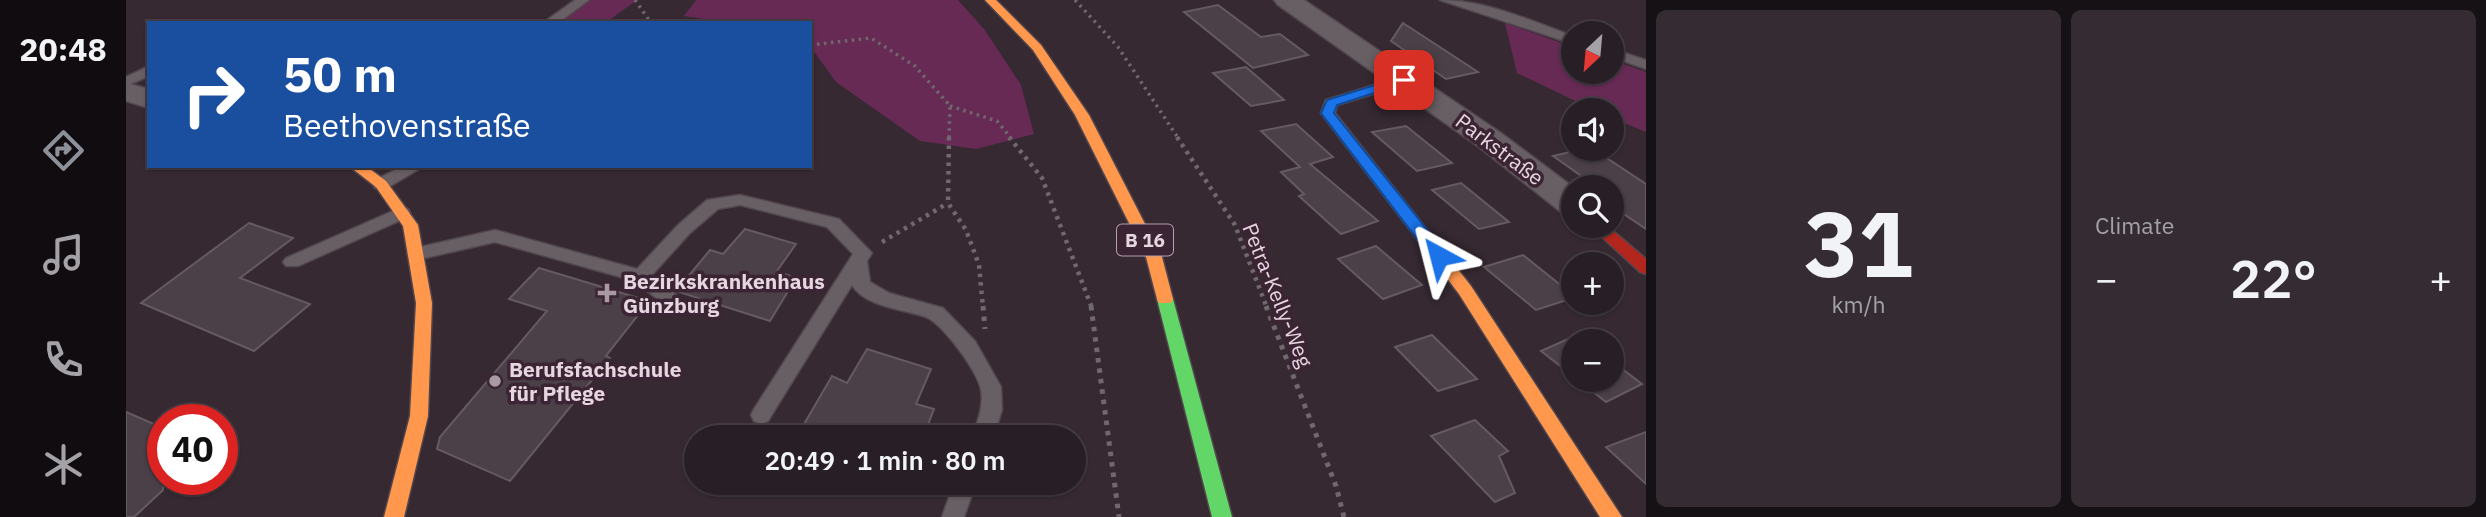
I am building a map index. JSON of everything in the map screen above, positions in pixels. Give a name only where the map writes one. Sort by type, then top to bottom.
[{"type":"street","name":"B 16","points":[[990,0],[1037,48],[1082,115],[1154,257],[1222,517]]},
{"type":"street","name":"Parkstraße","points":[[1287,0],[1490,139],[1561,195]]},
{"type":"street","points":[[1404,80],[1331,103],[1328,113],[1465,290],[1612,517]]},
{"type":"street","points":[[126,92],[147,98]]},
{"type":"street","points":[[359,168],[381,184],[410,225],[424,303],[419,416],[394,517]]},
{"type":"street","points":[[1612,238],[1646,268]]},
{"type":"lane","points":[[552,21],[583,0]]},
{"type":"lane","points":[[1446,0],[1506,16],[1561,36]]},
{"type":"lane","points":[[1624,57],[1646,65]]},
{"type":"lane","points":[[126,82],[147,71]]},
{"type":"lane","points":[[381,184],[411,168]]},
{"type":"lane","points":[[641,276],[684,229],[713,204],[740,200],[833,223],[860,256],[861,285],[883,298],[936,313],[968,346],[991,387],[992,410],[987,425]]},
{"type":"lane","points":[[292,262],[402,213]]},
{"type":"lane","points":[[416,254],[495,236],[641,276],[672,301]]},
{"type":"lane","points":[[761,415],[860,256]]},
{"type":"lane","points":[[953,517],[961,495]]},
{"type":"path","points":[[635,0],[650,21]]},
{"type":"path","name":"Petra-Kelly-Weg","points":[[1075,0],[1118,47],[1235,225],[1335,486],[1344,517]]},
{"type":"path","points":[[812,46],[871,37],[915,66],[950,106],[997,121],[1042,178],[1092,309],[1119,517]]},
{"type":"path","points":[[950,106],[948,203],[966,230],[979,265],[986,333]]},
{"type":"path","points":[[860,256],[948,203]]},
{"type":"shaded area","points":[[579,0],[637,0],[608,21],[552,21]]},
{"type":"shaded area","points":[[696,0],[958,0],[984,29],[1021,85],[1034,134],[976,149],[920,141],[836,82],[812,49],[812,21],[716,21],[684,16]]},
{"type":"shaded area","points":[[1505,23],[1561,43],[1561,84],[1624,84],[1624,64],[1646,72],[1646,132],[1624,123],[1624,98],[1569,98],[1517,73]]},
{"type":"building","points":[[1218,5],[1261,37],[1280,34],[1308,55],[1253,68],[1184,12]]},
{"type":"building","points":[[1403,23],[1478,72],[1446,79],[1391,41]]},
{"type":"building","points":[[1246,67],[1284,100],[1251,106],[1213,73]]},
{"type":"building","points":[[1296,124],[1333,157],[1310,164],[1378,221],[1341,234],[1299,196],[1304,194],[1281,172],[1300,167],[1261,131]]},
{"type":"building","points":[[1406,126],[1452,163],[1417,171],[1372,132]]},
{"type":"building","points":[[1561,154],[1561,161],[1611,161],[1646,184],[1646,229],[1624,214],[1624,175],[1580,175],[1553,156]]},
{"type":"building","points":[[1461,183],[1509,222],[1479,229],[1432,190]]},
{"type":"building","points":[[249,223],[293,238],[240,278],[310,304],[254,351],[141,303]]},
{"type":"building","points":[[745,229],[796,244],[777,271],[796,278],[770,321],[676,291],[710,250],[723,254]]},
{"type":"building","points":[[1376,246],[1422,285],[1383,299],[1338,259]]},
{"type":"building","points":[[1523,255],[1561,285],[1561,302],[1536,310],[1484,267]]},
{"type":"building","points":[[539,268],[649,301],[606,356],[610,358],[510,481],[437,449],[440,437],[547,311],[509,299]]},
{"type":"building","points":[[1432,335],[1477,379],[1438,391],[1395,347]]},
{"type":"building","points":[[1561,342],[1561,367],[1541,351]]},
{"type":"building","points":[[867,349],[931,369],[916,404],[934,409],[928,425],[803,425],[832,376],[847,383]]},
{"type":"building","points":[[1624,370],[1642,384],[1606,402],[1593,392],[1624,392]]},
{"type":"building","points":[[126,412],[147,421],[147,495],[158,495],[134,517],[126,517]]},
{"type":"building","points":[[1475,420],[1508,451],[1499,456],[1515,493],[1495,502],[1431,436]]},
{"type":"building","points":[[1646,432],[1646,484],[1606,447]]},
{"type":"traffic: fast","points":[[1165,299],[1222,517]]},
{"type":"traffic: slow","points":[[990,0],[1037,48],[1082,115],[1154,257],[1165,299]]},
{"type":"traffic: slow","points":[[1404,80],[1331,103],[1328,113],[1465,290],[1612,517]]},
{"type":"traffic: slow","points":[[359,168],[381,184],[410,225],[424,303],[419,416],[394,517]]},
{"type":"traffic: jam","points":[[1612,238],[1646,268]]},
{"type":"place","name":"Bezirkskrankenhaus Günzburg","points":[[607,293]]},
{"type":"place","name":"Berufsfachschule für Pflege","points":[[495,381]]},
{"type":"route","points":[[1404,80],[1331,103],[1328,113],[1439,256]]}]
